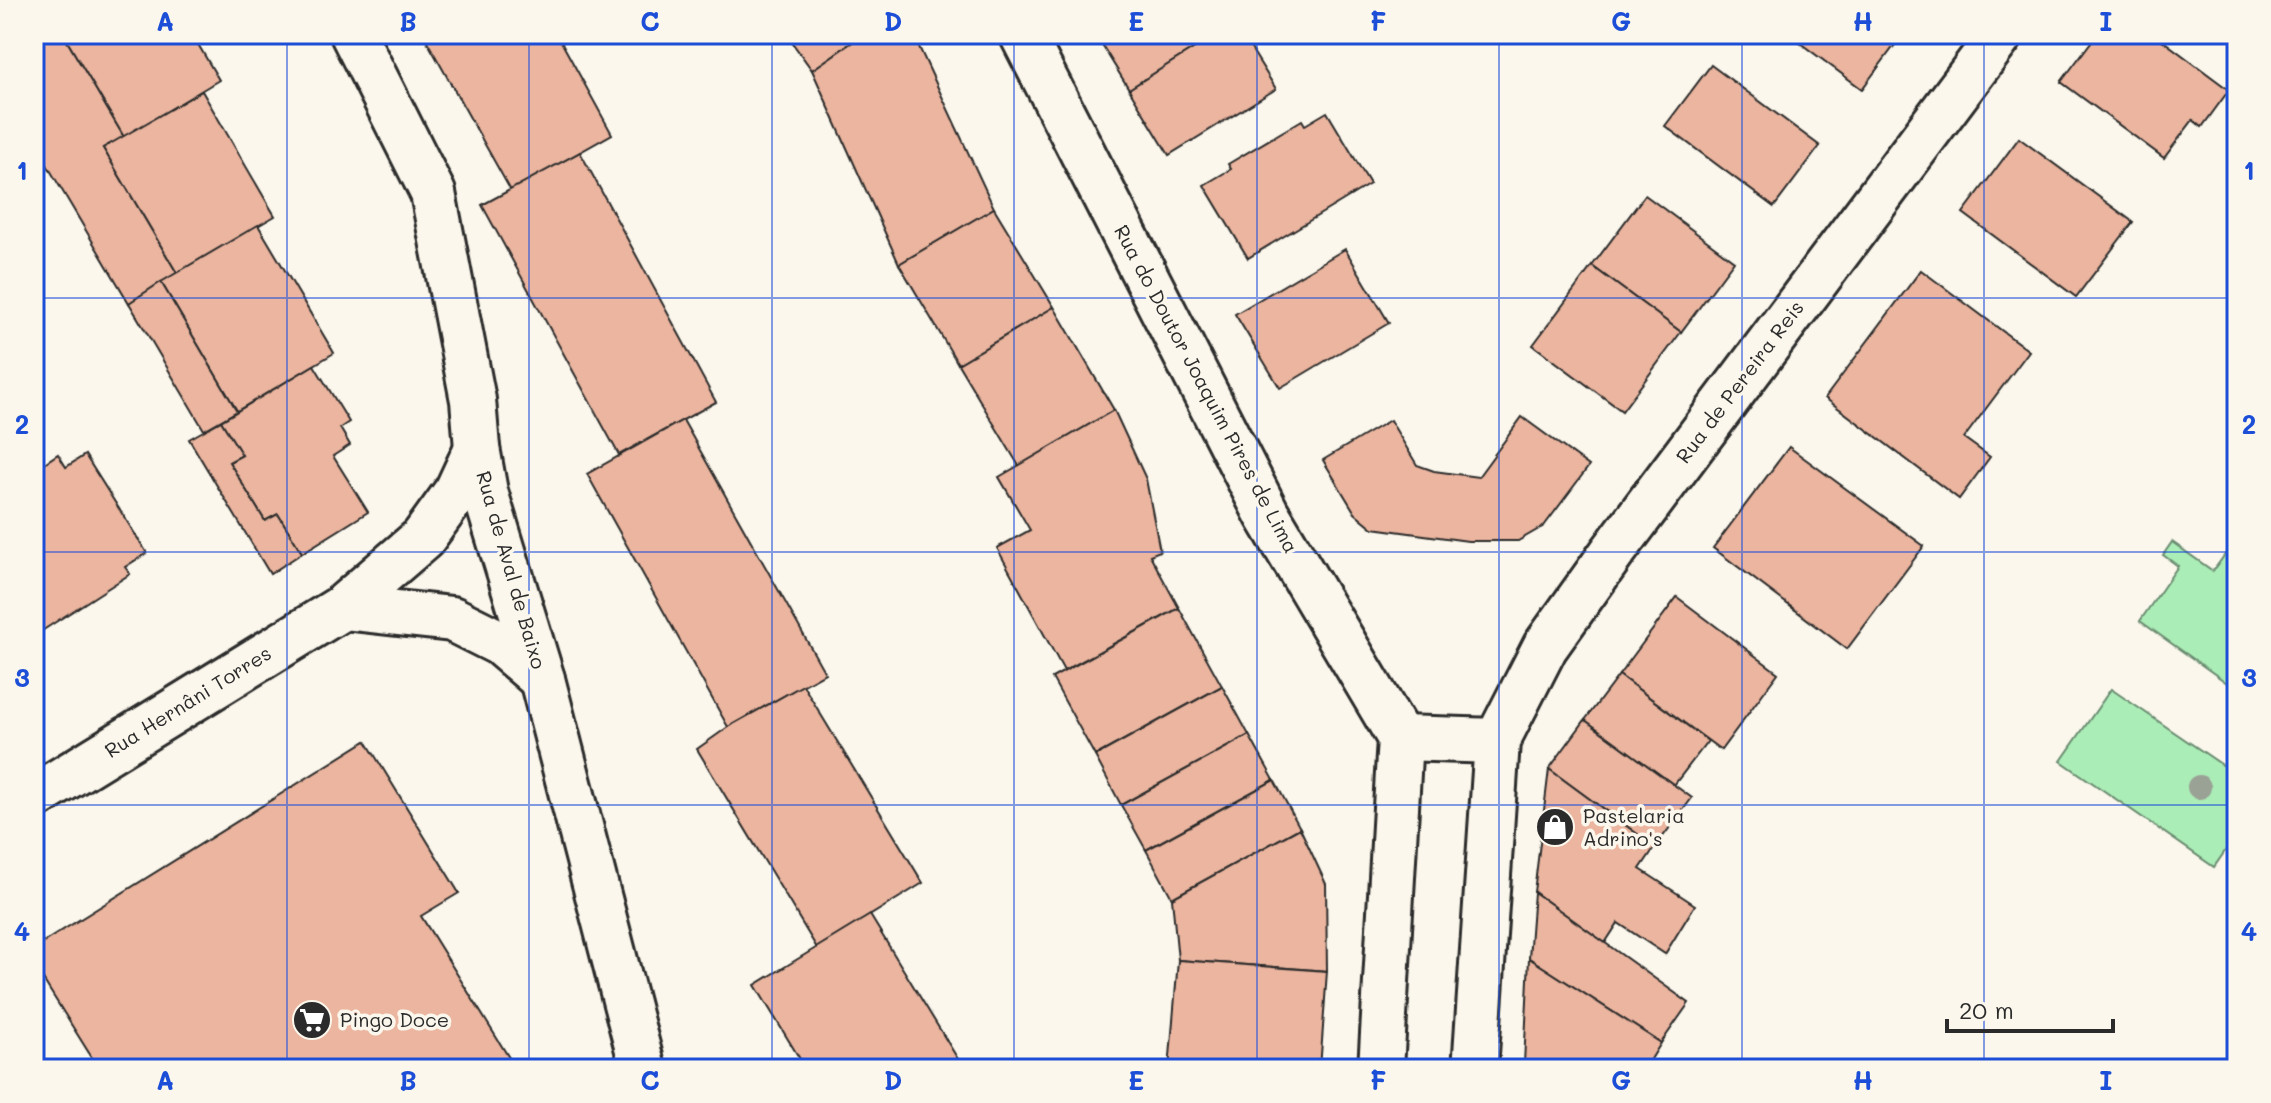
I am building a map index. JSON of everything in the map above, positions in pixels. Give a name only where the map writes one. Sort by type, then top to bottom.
[{"type":"street","name":"Rua de Aval de Baixo","points":[[353,34],[433,193],[473,400],[485,492],[542,679],[643,1069]]},
{"type":"street","name":"Rua do Doutor Joaquim Pires de Lima","points":[[1022,34],[1267,514],[1400,738]]},
{"type":"street","name":"Rua de Pereira Reis","points":[[1497,741],[1545,647],[1612,553],[2001,34]]},
{"type":"street","name":"Rua Hernâni Torres","points":[[34,797],[343,607],[423,538],[457,491],[477,448]]},
{"type":"street","points":[[343,607],[452,619],[500,643],[542,679]]},
{"type":"street","points":[[1381,1069],[1400,738],[1497,741],[1475,1069]]},
{"type":"green space","points":[[2237,538],[2237,690],[2140,621],[2178,566],[2163,555],[2172,542],[2213,571]]},
{"type":"green space","points":[[2111,689],[2237,775],[2237,834],[2214,867],[2061,761]]},
{"type":"building","points":[[34,34],[63,34],[124,137],[103,148],[177,273],[129,303],[34,143]]},
{"type":"building","points":[[63,34],[192,34],[219,80],[124,137]]},
{"type":"building","points":[[423,34],[557,34],[612,134],[511,191]]},
{"type":"building","points":[[786,34],[864,34],[812,70]]},
{"type":"building","points":[[864,34],[913,34],[994,208],[899,264],[812,70]]},
{"type":"building","points":[[1102,34],[1217,34],[1129,89],[1097,37]]},
{"type":"building","points":[[1217,34],[1242,34],[1276,89],[1169,155],[1129,89]]},
{"type":"building","points":[[1788,34],[1903,34],[1862,89]]},
{"type":"building","points":[[2097,34],[2154,34],[2229,90],[2202,127],[2193,120],[2164,158],[2061,82]]},
{"type":"building","points":[[1711,65],[1820,146],[1774,207],[1665,126]]},
{"type":"building","points":[[202,91],[275,216],[177,273],[103,148]]},
{"type":"building","points":[[1327,112],[1370,184],[1248,258],[1204,185],[1231,169],[1228,164],[1302,120],[1305,125]]},
{"type":"building","points":[[2019,138],[2133,222],[2076,297],[1963,213]]},
{"type":"building","points":[[580,152],[716,402],[619,455],[482,205]]},
{"type":"building","points":[[1645,195],[1734,261],[1681,332],[1592,266]]},
{"type":"building","points":[[994,208],[1054,307],[958,364],[899,264]]},
{"type":"building","points":[[258,225],[334,353],[237,411],[161,282]]},
{"type":"building","points":[[1345,249],[1389,323],[1280,388],[1235,314]]},
{"type":"building","points":[[1592,266],[1681,332],[1622,411],[1533,345]]},
{"type":"building","points":[[1921,270],[2029,351],[1964,438],[1990,457],[1959,499],[1825,398]]},
{"type":"building","points":[[161,282],[237,411],[204,430],[129,303]]},
{"type":"building","points":[[1054,307],[1114,410],[1019,466],[958,364]]},
{"type":"building","points":[[314,365],[349,422],[340,428],[350,445],[333,456],[368,512],[302,553],[278,514],[265,521],[229,462],[242,455],[221,421]]},
{"type":"building","points":[[1114,410],[1146,479],[1160,551],[1150,555],[1179,608],[1064,671],[997,548],[1030,530],[999,477]]},
{"type":"building","points":[[1522,417],[1589,466],[1544,526],[1518,541],[1468,541],[1373,528],[1355,513],[1323,460],[1390,420],[1417,465],[1434,471],[1478,477]]},
{"type":"building","points":[[683,420],[825,673],[728,727],[587,474]]},
{"type":"building","points":[[221,421],[242,455],[229,462],[265,521],[278,514],[302,553],[270,574],[189,439]]},
{"type":"building","points":[[1789,447],[1924,546],[1847,649],[1713,548]]},
{"type":"building","points":[[58,454],[66,467],[85,455],[147,553],[125,567],[130,574],[34,636],[34,470]]},
{"type":"building","points":[[1677,597],[1778,673],[1721,750],[1619,675]]},
{"type":"building","points":[[1179,608],[1222,686],[1095,756],[1052,678]]},
{"type":"building","points":[[1619,675],[1708,741],[1674,785],[1585,720]]},
{"type":"building","points":[[803,685],[923,883],[817,948],[697,749],[728,727]]},
{"type":"building","points":[[1222,686],[1249,735],[1121,805],[1095,756]]},
{"type":"building","points":[[1585,720],[1692,798],[1655,847],[1549,769]]},
{"type":"building","points":[[1249,735],[1274,780],[1146,850],[1121,805]]},
{"type":"building","points":[[366,741],[459,893],[421,916],[516,1069],[99,1069],[34,965],[34,948]]},
{"type":"building","points":[[1549,769],[1655,847],[1640,869],[1695,905],[1665,954],[1618,923],[1605,943],[1534,892]]},
{"type":"building","points":[[1274,780],[1300,828],[1172,898],[1146,850]]},
{"type":"building","points":[[1300,828],[1326,884],[1327,971],[1178,960],[1172,898]]},
{"type":"building","points":[[1534,892],[1689,1003],[1661,1043],[1529,958]]},
{"type":"building","points":[[870,915],[964,1069],[806,1069],[755,985]]},
{"type":"building","points":[[1529,958],[1661,1043],[1645,1069],[1532,1069],[1524,1064]]},
{"type":"building","points":[[1178,960],[1327,971],[1320,1069],[1169,1069]]},
{"type":"building","points":[[2231,1049],[2237,1053],[2237,1069],[2217,1069]]},
{"type":"place","name":"Pastelaria Adrino's","points":[[1555,827]]},
{"type":"place","name":"Pingo Doce","points":[[312,1020]]}]
